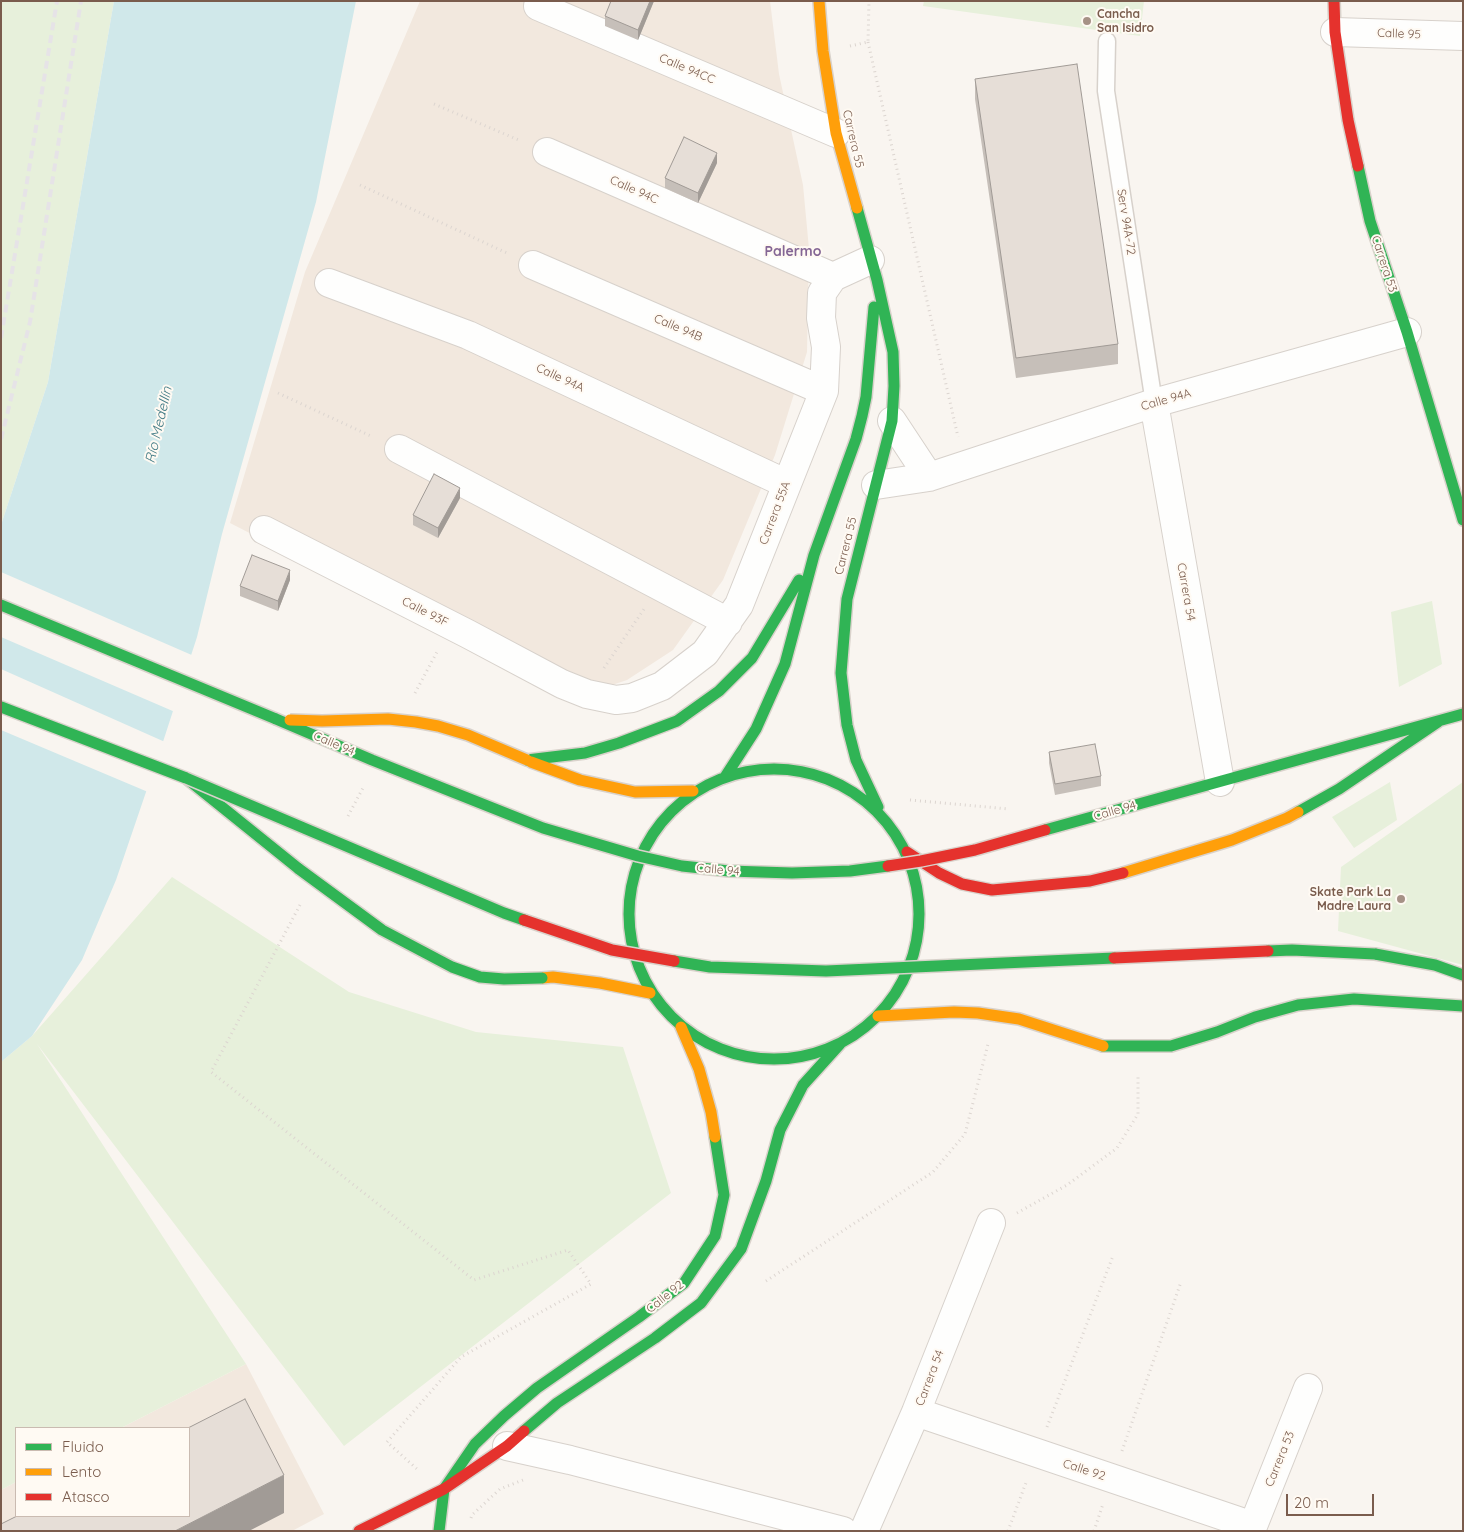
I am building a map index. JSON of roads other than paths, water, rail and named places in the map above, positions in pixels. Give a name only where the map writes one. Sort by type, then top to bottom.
[{"type":"main road","name":"Carrera 55","points":[[820,1],[823,51],[836,133],[874,270],[893,352],[892,421],[846,599],[841,673],[847,725],[856,760],[882,815]]},
{"type":"main road","name":"Carrera 53","points":[[1334,1],[1334,32],[1348,120],[1370,221],[1463,520]]},
{"type":"main road","name":"Carrera 55","points":[[725,777],[756,728],[785,664],[814,555],[856,439],[868,380],[874,270]]},
{"type":"main road","points":[[527,760],[576,754],[619,743],[677,721],[719,691],[752,658],[814,555]]},
{"type":"main road","name":"Calle 94","points":[[1,605],[372,760],[543,828],[638,856],[682,866],[729,872],[792,873],[850,871],[921,861],[975,850],[1463,714]]},
{"type":"main road","points":[[1,707],[186,778],[504,913],[612,950],[710,967],[826,971],[1292,950],[1375,954],[1435,965],[1463,975]]},
{"type":"main road","points":[[276,719],[322,721],[388,719],[416,722],[468,735],[574,778],[609,787],[635,792],[693,791]]},
{"type":"main road","points":[[907,852],[962,884],[992,890],[1090,881],[1146,867],[1203,849],[1287,818],[1339,789],[1438,722]]},
{"type":"main road","points":[[771,767],[812,773],[850,789],[882,815],[907,852],[919,895],[918,939],[904,981],[878,1016],[841,1043],[801,1057],[758,1059],[718,1048],[681,1027],[650,993],[632,952],[627,906],[632,880],[636,862],[659,822],[693,791],[725,777],[771,767]]},
{"type":"main road","points":[[186,778],[315,881],[382,930],[452,967],[480,976],[504,979],[553,978],[600,983],[650,993]]},
{"type":"main road","points":[[878,1016],[954,1012],[1019,1019],[1102,1046],[1138,1048],[1171,1046],[1217,1032],[1255,1017],[1298,1005],[1354,999],[1463,1006]]},
{"type":"main road","name":"Calle 92","points":[[444,1490],[475,1444],[504,1416],[537,1388],[639,1317],[684,1283],[715,1236],[724,1195],[722,1168],[711,1112],[699,1069],[681,1027]]},
{"type":"main road","name":"Calle 92","points":[[359,1531],[444,1490],[507,1446],[556,1403],[655,1338],[701,1303],[741,1249],[766,1181],[780,1130],[803,1085],[841,1043]]},
{"type":"main road","points":[[439,1531],[444,1490]]},
{"type":"street","name":"Calle 94CC","points":[[538,6],[836,133]]},
{"type":"street","name":"Calle 95","points":[[1334,32],[1463,36]]},
{"type":"street","name":"Calle 94C","points":[[547,152],[833,277]]},
{"type":"street","name":"Calle 94B","points":[[533,265],[824,391]]},
{"type":"street","points":[[833,277],[874,270]]},
{"type":"street","name":"Carrera 55A","points":[[587,694],[616,700],[632,698],[662,686],[705,653],[739,606],[824,391],[826,347],[821,318],[822,293],[833,277]]},
{"type":"street","name":"Calle 94A","points":[[329,283],[468,335],[787,484]]},
{"type":"street","name":"Calle 94A","points":[[876,485],[929,477],[1154,403],[1406,332]]},
{"type":"street","name":"Carrera 54","points":[[1154,403],[1220,782]]},
{"type":"street","points":[[892,421],[929,477]]},
{"type":"street","points":[[399,449],[728,622]]},
{"type":"street","name":"Calle 93F","points":[[264,530],[460,629],[562,684],[587,694]]},
{"type":"street","name":"Carrera 54","points":[[864,1531],[916,1412],[990,1223]]},
{"type":"street","name":"Carrera 53","points":[[1252,1529],[1308,1388]]},
{"type":"street","name":"Calle 92","points":[[916,1412],[1252,1529]]},
{"type":"street","points":[[507,1446],[843,1531]]},
{"type":"lane","name":"Serv 94A-72","points":[[1107,41],[1106,91],[1154,403]]},
{"type":"water","name":"Río Medellín","points":[[114,1],[356,1],[316,202],[222,534],[197,637],[160,751],[116,880],[82,960],[32,1036],[1,1062],[1,525],[48,382]]},
{"type":"railway","points":[[1,338],[57,1]]},
{"type":"railway","points":[[1,439],[30,322],[81,1]]},
{"type":"place","name":"Cancha San Isidro","points":[[1087,21]]},
{"type":"place","name":"Skate Park La Madre Laura","points":[[1401,899]]},
{"type":"district","name":"Palermo","points":[[793,252]]}]
